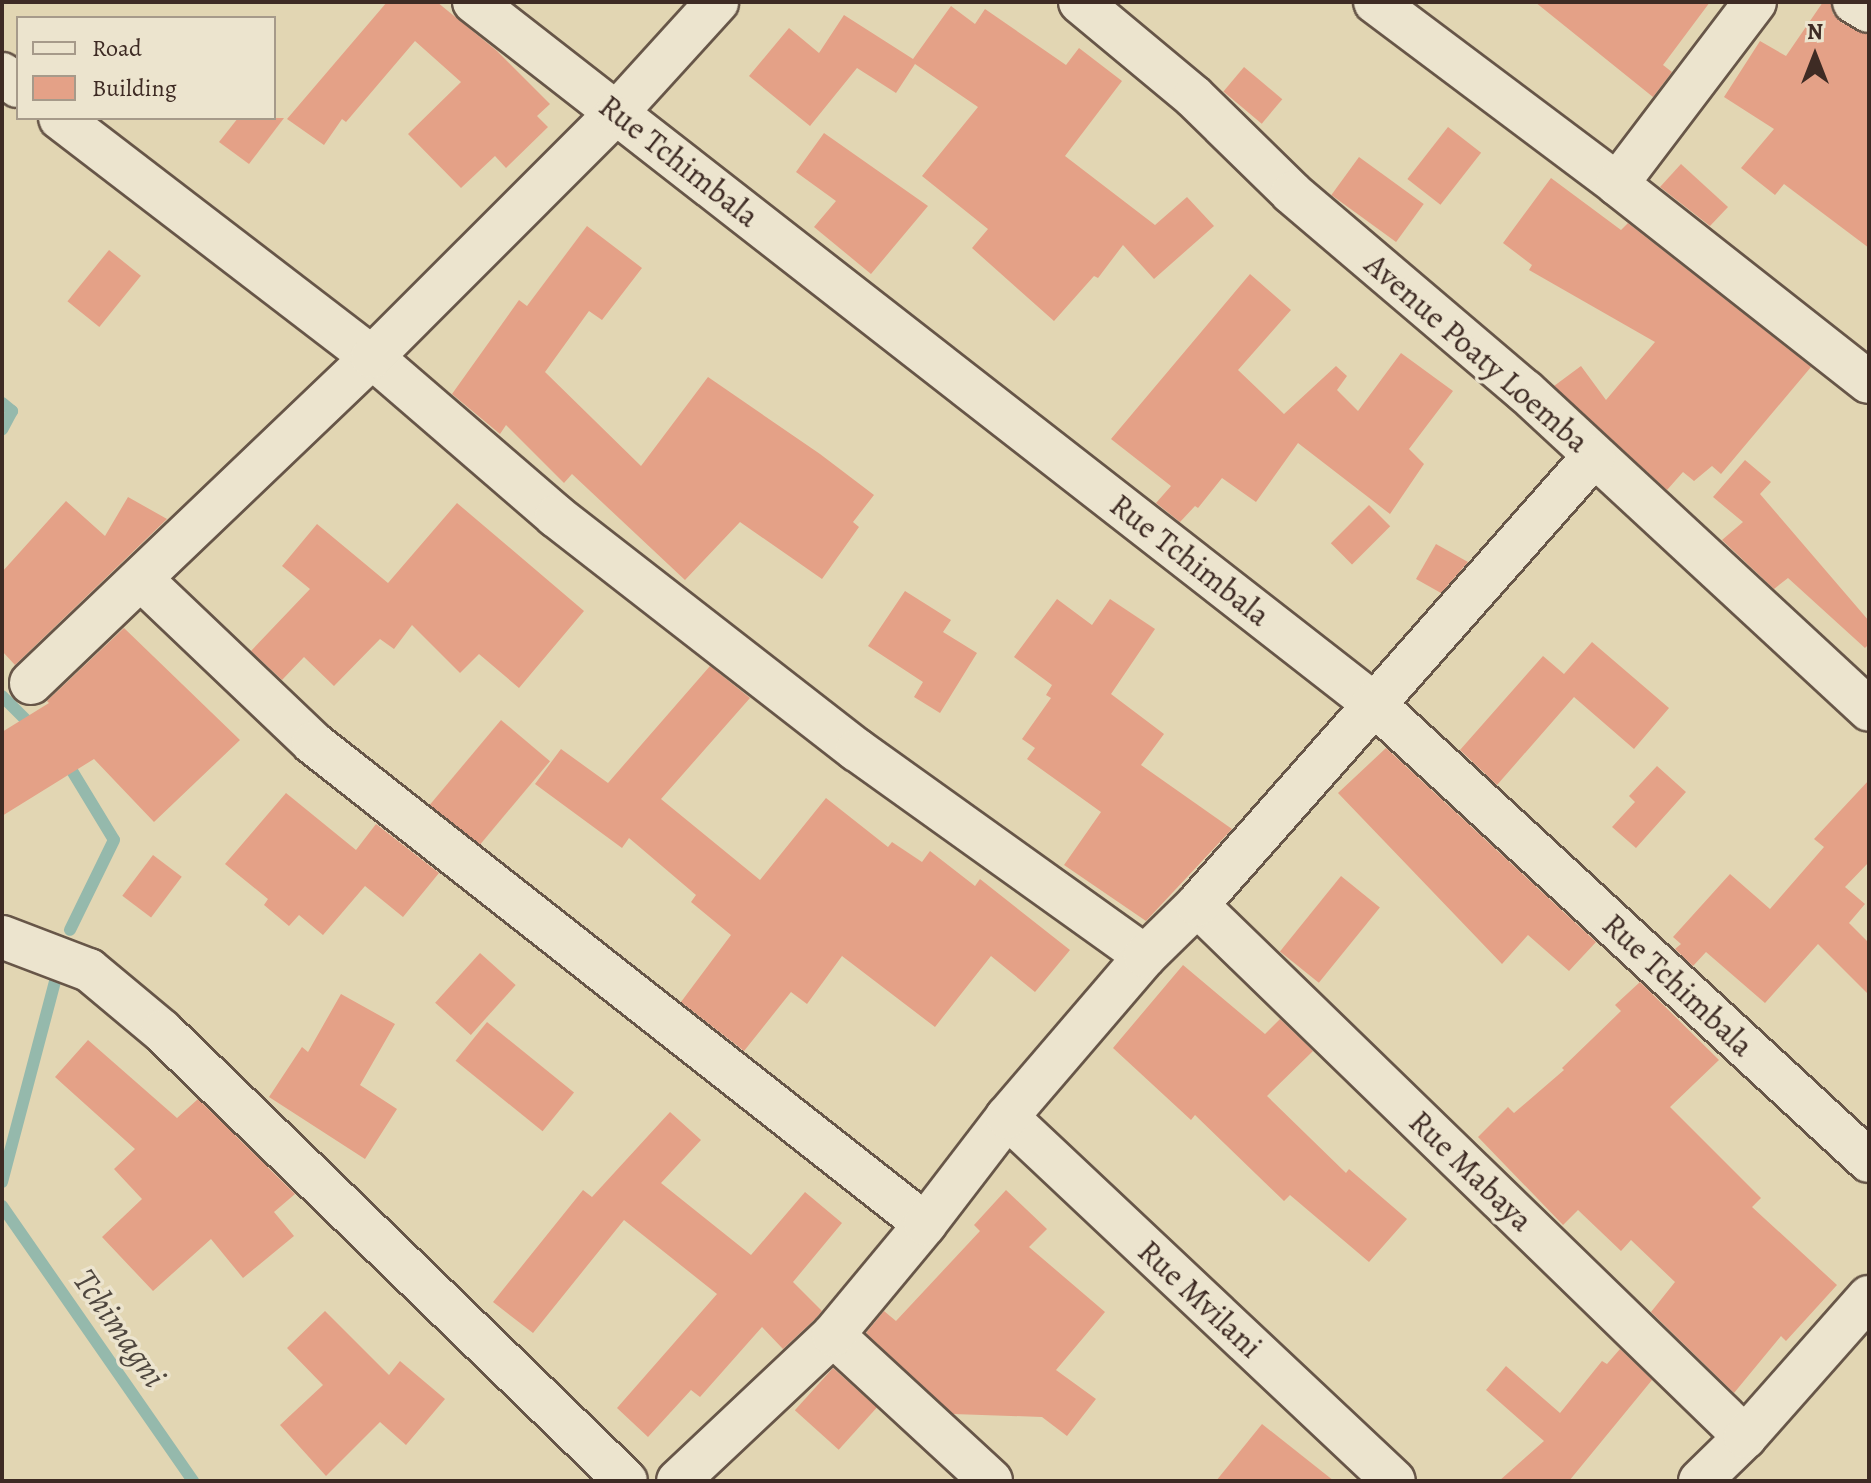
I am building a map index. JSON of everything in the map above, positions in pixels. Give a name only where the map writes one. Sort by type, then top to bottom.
[{"type":"street","name":"Rue Tchimbala","points":[[474,2],[1373,703],[1869,1161]]},
{"type":"street","points":[[31,683],[372,357],[617,112],[717,2]]},
{"type":"street","name":"Avenue Poaty Loemba","points":[[1080,2],[1194,97],[1292,193],[1525,391],[1869,710]]},
{"type":"street","points":[[1375,2],[1617,184],[1869,382]]},
{"type":"street","points":[[1617,184],[1755,2]]},
{"type":"street","points":[[1854,2],[1869,11]]},
{"type":"street","points":[[63,120],[372,357],[556,516],[832,730],[1145,956]]},
{"type":"street","points":[[678,1481],[833,1335],[925,1224],[1007,1117],[1145,956],[1197,905],[1594,456]]},
{"type":"street","points":[[142,580],[313,743],[925,1224]]},
{"type":"street","name":"Rue Mabaya","points":[[1197,905],[1745,1437]]},
{"type":"street","points":[[2,937],[89,970],[162,1031],[626,1481]]},
{"type":"street","name":"Rue Mvilani","points":[[1007,1117],[1394,1481]]},
{"type":"street","points":[[1700,1481],[1745,1437],[1869,1297]]},
{"type":"street","points":[[833,1335],[991,1481]]},
{"type":"building","points":[[387,2],[437,2],[497,51],[550,104],[537,116],[548,127],[506,168],[495,156],[461,188],[408,134],[461,82],[415,41],[346,122],[342,119],[324,145],[287,119]]},
{"type":"building","points":[[1535,2],[1710,2],[1663,65],[1672,72],[1653,97]]},
{"type":"building","points":[[1823,2],[1830,2],[1833,14],[1842,23],[1869,35],[1869,248],[1784,184],[1775,195],[1741,168],[1774,129],[1724,97],[1760,41],[1786,56]]},
{"type":"building","points":[[951,6],[975,24],[985,9],[1066,65],[1079,48],[1122,81],[1065,156],[1155,225],[1187,197],[1214,226],[1154,279],[1123,245],[1098,278],[1094,276],[1054,321],[972,248],[988,229],[922,176],[978,107],[915,64],[896,93],[857,68],[810,126],[749,76],[789,28],[819,53],[844,15],[913,59]]},
{"type":"building","points":[[1244,67],[1282,99],[1262,124],[1223,92]]},
{"type":"building","points":[[284,118],[249,164],[219,142],[236,120]]},
{"type":"building","points":[[1448,127],[1481,153],[1440,205],[1407,179]]},
{"type":"building","points":[[824,133],[928,206],[871,274],[814,227],[836,201],[796,172]]},
{"type":"building","points":[[1359,157],[1424,204],[1396,242],[1331,195]]},
{"type":"building","points":[[1681,164],[1728,207],[1710,226],[1660,187]]},
{"type":"building","points":[[1551,178],[1621,230],[1628,223],[1811,367],[1721,474],[1712,466],[1694,481],[1683,472],[1667,490],[1554,386],[1581,366],[1606,400],[1655,342],[1529,270],[1532,265],[1503,243]]},
{"type":"building","points":[[587,226],[642,268],[602,320],[589,311],[545,372],[641,466],[708,377],[820,454],[874,495],[853,522],[859,527],[822,579],[740,522],[685,580],[572,474],[564,483],[506,425],[500,434],[452,394],[519,300],[527,306]]},
{"type":"building","points":[[109,250],[141,276],[99,327],[67,301]]},
{"type":"building","points":[[1250,274],[1291,310],[1238,370],[1284,414],[1336,366],[1347,376],[1337,390],[1358,411],[1401,353],[1453,391],[1409,449],[1424,464],[1390,514],[1298,443],[1256,502],[1222,478],[1198,508],[1195,506],[1180,522],[1156,503],[1171,486],[1111,439]]},
{"type":"building","points":[[1745,460],[1771,482],[1760,494],[1869,621],[1869,644],[1865,648],[1788,578],[1774,589],[1722,540],[1743,522],[1713,497]]},
{"type":"building","points":[[128,497],[167,519],[15,665],[2,651],[2,572],[66,501],[105,536]]},
{"type":"building","points":[[457,503],[584,611],[519,688],[479,654],[460,673],[412,625],[394,649],[380,639],[334,686],[304,657],[282,680],[251,651],[310,589],[282,566],[317,524],[388,583]]},
{"type":"building","points":[[1369,505],[1390,526],[1352,564],[1331,543]]},
{"type":"building","points":[[1436,544],[1468,562],[1441,593],[1416,579]]},
{"type":"building","points":[[905,591],[951,620],[943,632],[977,653],[940,713],[914,697],[923,682],[868,646]]},
{"type":"building","points":[[1057,599],[1092,625],[1110,599],[1155,629],[1111,694],[1164,734],[1141,765],[1232,829],[1146,921],[1064,865],[1101,812],[1027,759],[1035,748],[1022,739],[1051,698],[1046,695],[1052,685],[1014,657]]},
{"type":"building","points":[[124,628],[240,740],[154,822],[94,759],[2,816],[2,732],[49,703],[47,701]]},
{"type":"building","points":[[1592,642],[1669,708],[1634,749],[1574,697],[1497,785],[1460,750],[1543,656],[1564,674]]},
{"type":"building","points":[[710,666],[750,698],[661,799],[760,880],[826,798],[888,847],[892,842],[922,862],[930,851],[975,886],[980,879],[1070,950],[1035,992],[991,956],[935,1027],[842,956],[807,1004],[791,992],[744,1051],[681,1002],[731,935],[691,902],[696,895],[629,838],[622,848],[535,784],[561,749],[608,783]]},
{"type":"building","points":[[501,720],[550,761],[479,846],[430,805]]},
{"type":"building","points":[[1386,748],[1596,942],[1569,971],[1528,935],[1502,964],[1338,793]]},
{"type":"building","points":[[1657,766],[1686,792],[1636,848],[1612,827],[1635,802],[1629,796]]},
{"type":"building","points":[[1869,780],[1869,862],[1845,887],[1865,904],[1849,923],[1869,943],[1869,995],[1818,944],[1765,1003],[1706,952],[1693,966],[1675,949],[1681,944],[1673,937],[1730,874],[1770,909],[1824,847],[1814,839]]},
{"type":"building","points":[[286,793],[356,850],[376,824],[439,873],[403,917],[365,886],[323,935],[299,915],[289,926],[264,905],[268,899],[225,864]]},
{"type":"building","points":[[153,855],[182,877],[151,917],[122,896]]},
{"type":"building","points":[[1341,876],[1380,907],[1319,983],[1280,951]]},
{"type":"building","points":[[480,953],[516,985],[471,1035],[435,1003]]},
{"type":"building","points":[[1183,965],[1265,1034],[1280,1019],[1313,1051],[1267,1096],[1346,1173],[1349,1169],[1407,1219],[1369,1262],[1290,1195],[1284,1201],[1195,1115],[1191,1120],[1113,1048]]},
{"type":"building","points":[[1640,982],[1719,1060],[1670,1107],[1761,1198],[1752,1207],[1837,1285],[1786,1341],[1781,1336],[1734,1393],[1651,1312],[1675,1282],[1631,1240],[1621,1251],[1578,1210],[1563,1225],[1478,1137],[1508,1107],[1514,1113],[1564,1070],[1562,1068],[1621,1011],[1615,1005]]},
{"type":"building","points":[[341,994],[395,1024],[360,1085],[397,1109],[365,1159],[269,1097],[302,1047],[308,1052]]},
{"type":"building","points":[[487,1022],[574,1092],[543,1131],[456,1061]]},
{"type":"building","points":[[88,1040],[177,1118],[198,1099],[295,1194],[274,1212],[294,1236],[243,1278],[211,1239],[153,1291],[102,1237],[142,1199],[114,1169],[135,1149],[55,1077]]},
{"type":"building","points":[[670,1112],[701,1140],[661,1183],[751,1255],[805,1192],[842,1223],[793,1282],[822,1311],[815,1319],[783,1349],[762,1327],[700,1397],[691,1390],[648,1437],[617,1408],[717,1294],[624,1220],[533,1333],[493,1302],[583,1190],[592,1197]]},
{"type":"building","points":[[1006,1190],[1047,1229],[1029,1247],[1105,1312],[1056,1370],[1096,1399],[1067,1436],[1042,1417],[953,1414],[866,1333],[884,1311],[896,1321],[980,1231],[974,1225]]},
{"type":"building","points":[[325,1311],[389,1375],[400,1361],[445,1399],[406,1445],[380,1422],[326,1476],[280,1425],[323,1385],[287,1348]]},
{"type":"building","points":[[1620,1349],[1652,1380],[1569,1481],[1499,1481],[1544,1441],[1486,1390],[1506,1366],[1560,1413],[1602,1361],[1607,1364]]},
{"type":"building","points":[[833,1368],[877,1407],[839,1450],[795,1410]]},
{"type":"building","points":[[1262,1424],[1334,1481],[1216,1481]]},
{"type":"waterway","name":"Tchimagni","points":[[2,403],[12,411],[2,430]]},
{"type":"waterway","name":"Tchimagni","points":[[2,696],[34,728]]},
{"type":"waterway","name":"Tchimagni","points":[[66,761],[114,840],[70,930]]},
{"type":"waterway","name":"Tchimagni","points":[[2,1182],[56,978]]},
{"type":"waterway","name":"Tchimagni","points":[[2,1206],[193,1481]]}]
